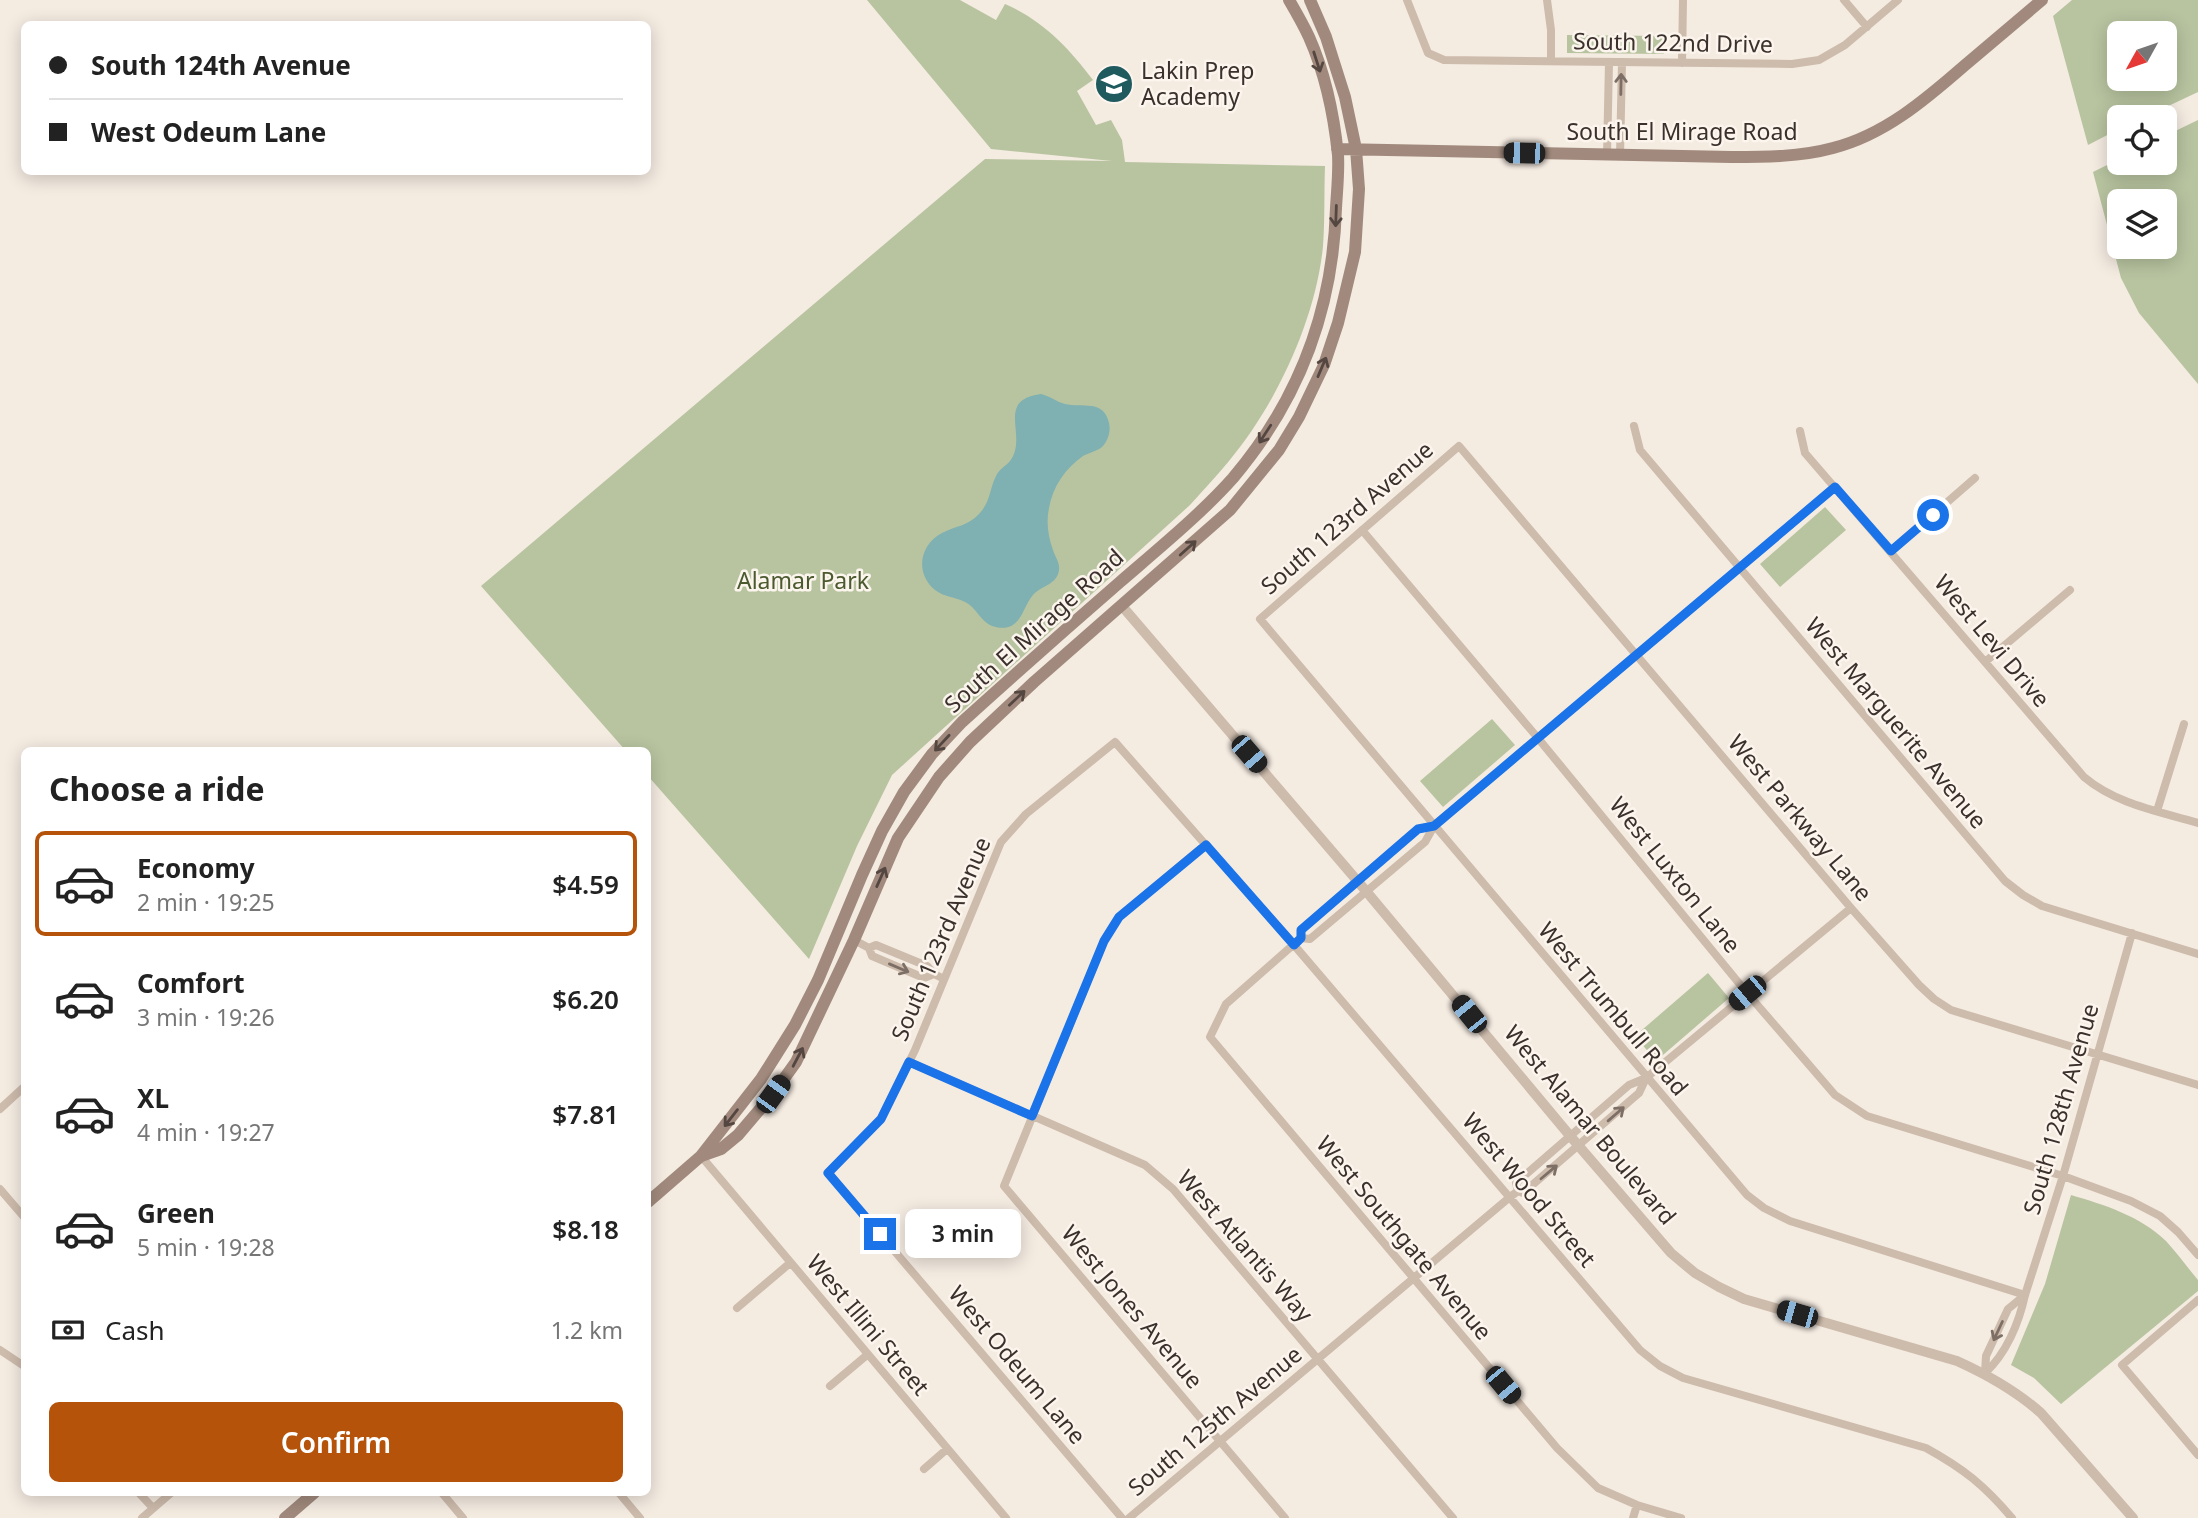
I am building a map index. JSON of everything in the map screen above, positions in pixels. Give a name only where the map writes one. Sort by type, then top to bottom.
[{"type":"main road","points":[[1289,0],[1310,38],[1328,92],[1337,149]]},
{"type":"main road","points":[[1310,0],[1326,37],[1345,97],[1356,149]]},
{"type":"main road","name":"South El Mirage Road","points":[[651,1199],[701,1156],[761,1079],[795,1025],[818,980],[882,831],[904,792],[932,754],[962,722],[1166,542],[1231,480],[1256,449],[1285,403],[1307,357],[1322,314],[1335,245],[1337,149],[1614,156],[1782,156],[1833,149],[1861,139],[1923,102],[2042,0]]},
{"type":"main road","name":"South El Mirage Road","points":[[701,1156],[721,1149],[738,1135],[796,1062],[854,940],[898,838],[939,777],[988,725],[1230,510],[1279,450],[1299,418],[1324,365],[1338,323],[1355,252],[1359,189],[1356,149]]},
{"type":"main road","points":[[285,1518],[299,1497]]},
{"type":"street","name":"South 122nd Drive","points":[[1407,0],[1428,53],[1444,60],[1792,64],[1819,60],[1845,45],[1898,0]]},
{"type":"street","points":[[1547,0],[1551,61]]},
{"type":"street","points":[[1682,0],[1682,63]]},
{"type":"street","points":[[1844,0],[1867,27]]},
{"type":"street","points":[[1609,62],[1614,156]]},
{"type":"street","points":[[1614,156],[1622,62]]},
{"type":"street","name":"West Marguerite Avenue","points":[[1634,426],[1640,450],[2005,881],[2042,906],[2198,954]]},
{"type":"street","name":"West Levi Drive","points":[[1800,431],[1805,453],[2084,777],[2099,790],[2119,799],[2198,823]]},
{"type":"street","name":"South 123rd Avenue","points":[[1260,619],[1460,446]]},
{"type":"street","name":"West Parkway Lane","points":[[1460,446],[1851,908],[1934,999],[1951,1010],[2198,1085]]},
{"type":"street","points":[[1891,551],[1975,478]]},
{"type":"street","points":[[1301,938],[1310,939],[1426,842],[1434,826],[1835,487]]},
{"type":"street","name":"West Luxton Lane","points":[[1362,530],[1835,1095],[1867,1116],[2063,1176],[2145,1207],[2179,1232],[2198,1255]]},
{"type":"street","points":[[1985,662],[2070,590]]},
{"type":"street","name":"West Alamar Boulevard","points":[[1122,606],[1671,1253],[1695,1273],[1744,1299],[1957,1361],[1985,1373],[2041,1413],[2133,1518]]},
{"type":"street","name":"West Trumbull Road","points":[[1260,619],[1747,1195],[1790,1222],[2025,1295]]},
{"type":"street","points":[[2157,811],[2184,724]]},
{"type":"street","name":"South 123rd Avenue","points":[[828,1173],[881,1119],[909,1062],[1001,842],[1026,814],[1115,742]]},
{"type":"street","name":"West Wood Street","points":[[1115,742],[1294,945],[1640,1350],[1660,1366],[1683,1378],[1926,1448],[1959,1466],[1992,1494],[2012,1518]]},
{"type":"street","points":[[1294,945],[1301,938],[1301,930],[1418,829],[1434,826]]},
{"type":"street","points":[[1032,1116],[1104,941],[1119,917],[1206,845]]},
{"type":"street","name":"South 125th Avenue","points":[[1518,1191],[1517,1183],[1629,1085],[1646,1078],[1851,908]]},
{"type":"street","name":"South 128th Avenue","points":[[1985,1373],[1997,1362],[2021,1314],[2132,933]]},
{"type":"street","points":[[854,940],[869,948],[872,956],[924,978],[934,974],[944,979]]},
{"type":"street","name":"West Southgate Avenue","points":[[1294,945],[1226,1004],[1210,1037],[1557,1448],[1598,1488],[1637,1505],[1681,1518]]},
{"type":"street","name":"West Atlantis Way","points":[[909,1062],[1145,1165],[1157,1173],[1453,1518]]},
{"type":"street","name":"South 125th Avenue","points":[[1518,1191],[1524,1193],[1640,1093],[1646,1078]]},
{"type":"street","points":[[0,1109],[21,1090]]},
{"type":"street","name":"West Jones Avenue","points":[[1032,1116],[1004,1186],[1285,1518]]},
{"type":"street","name":"West Illini Street","points":[[701,1156],[1006,1518]]},
{"type":"street","name":"West Odeum Lane","points":[[828,1173],[1122,1518]]},
{"type":"street","points":[[0,1189],[21,1214]]},
{"type":"street","name":"South 125th Avenue","points":[[1129,1518],[1518,1191]]},
{"type":"street","points":[[737,1308],[790,1263]]},
{"type":"street","name":"South 128th Avenue","points":[[1985,1373],[1986,1356],[2008,1309],[2025,1295]]},
{"type":"street","points":[[2198,1300],[2122,1365],[2198,1455]]},
{"type":"street","points":[[0,1350],[21,1364]]},
{"type":"street","points":[[831,1386],[867,1355]]},
{"type":"street","points":[[924,1469],[947,1449]]},
{"type":"street","points":[[142,1496],[153,1508]]},
{"type":"street","points":[[142,1518],[167,1496]]},
{"type":"street","points":[[445,1496],[463,1518]]},
{"type":"street","points":[[622,1496],[640,1518]]},
{"type":"street","points":[[1633,1518],[1637,1505]]},
{"type":"green space","name":"Alamar Park","points":[[867,0],[960,0],[996,20],[1005,4],[1031,18],[1064,46],[1093,80],[1077,91],[1096,125],[1111,120],[1122,140],[1125,162],[1325,166],[1324,236],[1319,274],[1303,331],[1278,388],[1246,439],[1224,467],[1190,505],[892,775],[857,846],[809,959],[651,779],[651,747],[622,747],[481,586],[985,159],[1112,161],[991,149]]},
{"type":"green space","points":[[2072,0],[2198,0],[2198,92],[2170,105],[2107,105],[2107,135],[2088,145],[2053,16]]},
{"type":"green space","points":[[1567,35],[1664,36],[1664,54],[1567,53]]},
{"type":"green space","points":[[2198,120],[2198,384],[2139,313],[2121,278],[2116,259],[2177,259],[2177,189],[2107,189],[2107,225],[2093,172],[2107,165],[2107,175],[2177,175],[2177,130]]},
{"type":"green space","points":[[1825,507],[1846,530],[1780,587],[1760,564]]},
{"type":"green space","points":[[1492,719],[1515,745],[1443,807],[1420,781]]},
{"type":"green space","points":[[1708,973],[1729,998],[1656,1061],[1635,1036]]},
{"type":"green space","points":[[2071,1195],[2122,1212],[2156,1232],[2198,1280],[2198,1291],[2061,1404],[2034,1378],[2011,1365],[2045,1284]]},
{"type":"water","points":[[1041,394],[1065,404],[1097,407],[1106,415],[1110,426],[1109,433],[1102,447],[1083,456],[1071,467],[1053,492],[1048,524],[1051,545],[1059,564],[1058,575],[1033,595],[1015,624],[1002,628],[988,624],[965,602],[935,590],[924,576],[922,560],[934,538],[970,521],[983,509],[997,474],[1010,461],[1015,451],[1015,420],[1019,403]]},
{"type":"place","name":"Lakin Prep Academy","points":[[1114,84]]},
{"type":"route","points":[[880,1234],[828,1173],[881,1119],[909,1062],[1032,1116],[1104,941],[1119,917],[1206,845],[1294,945],[1301,938],[1301,930],[1418,829],[1434,826],[1835,487],[1891,551],[1933,515]]}]
